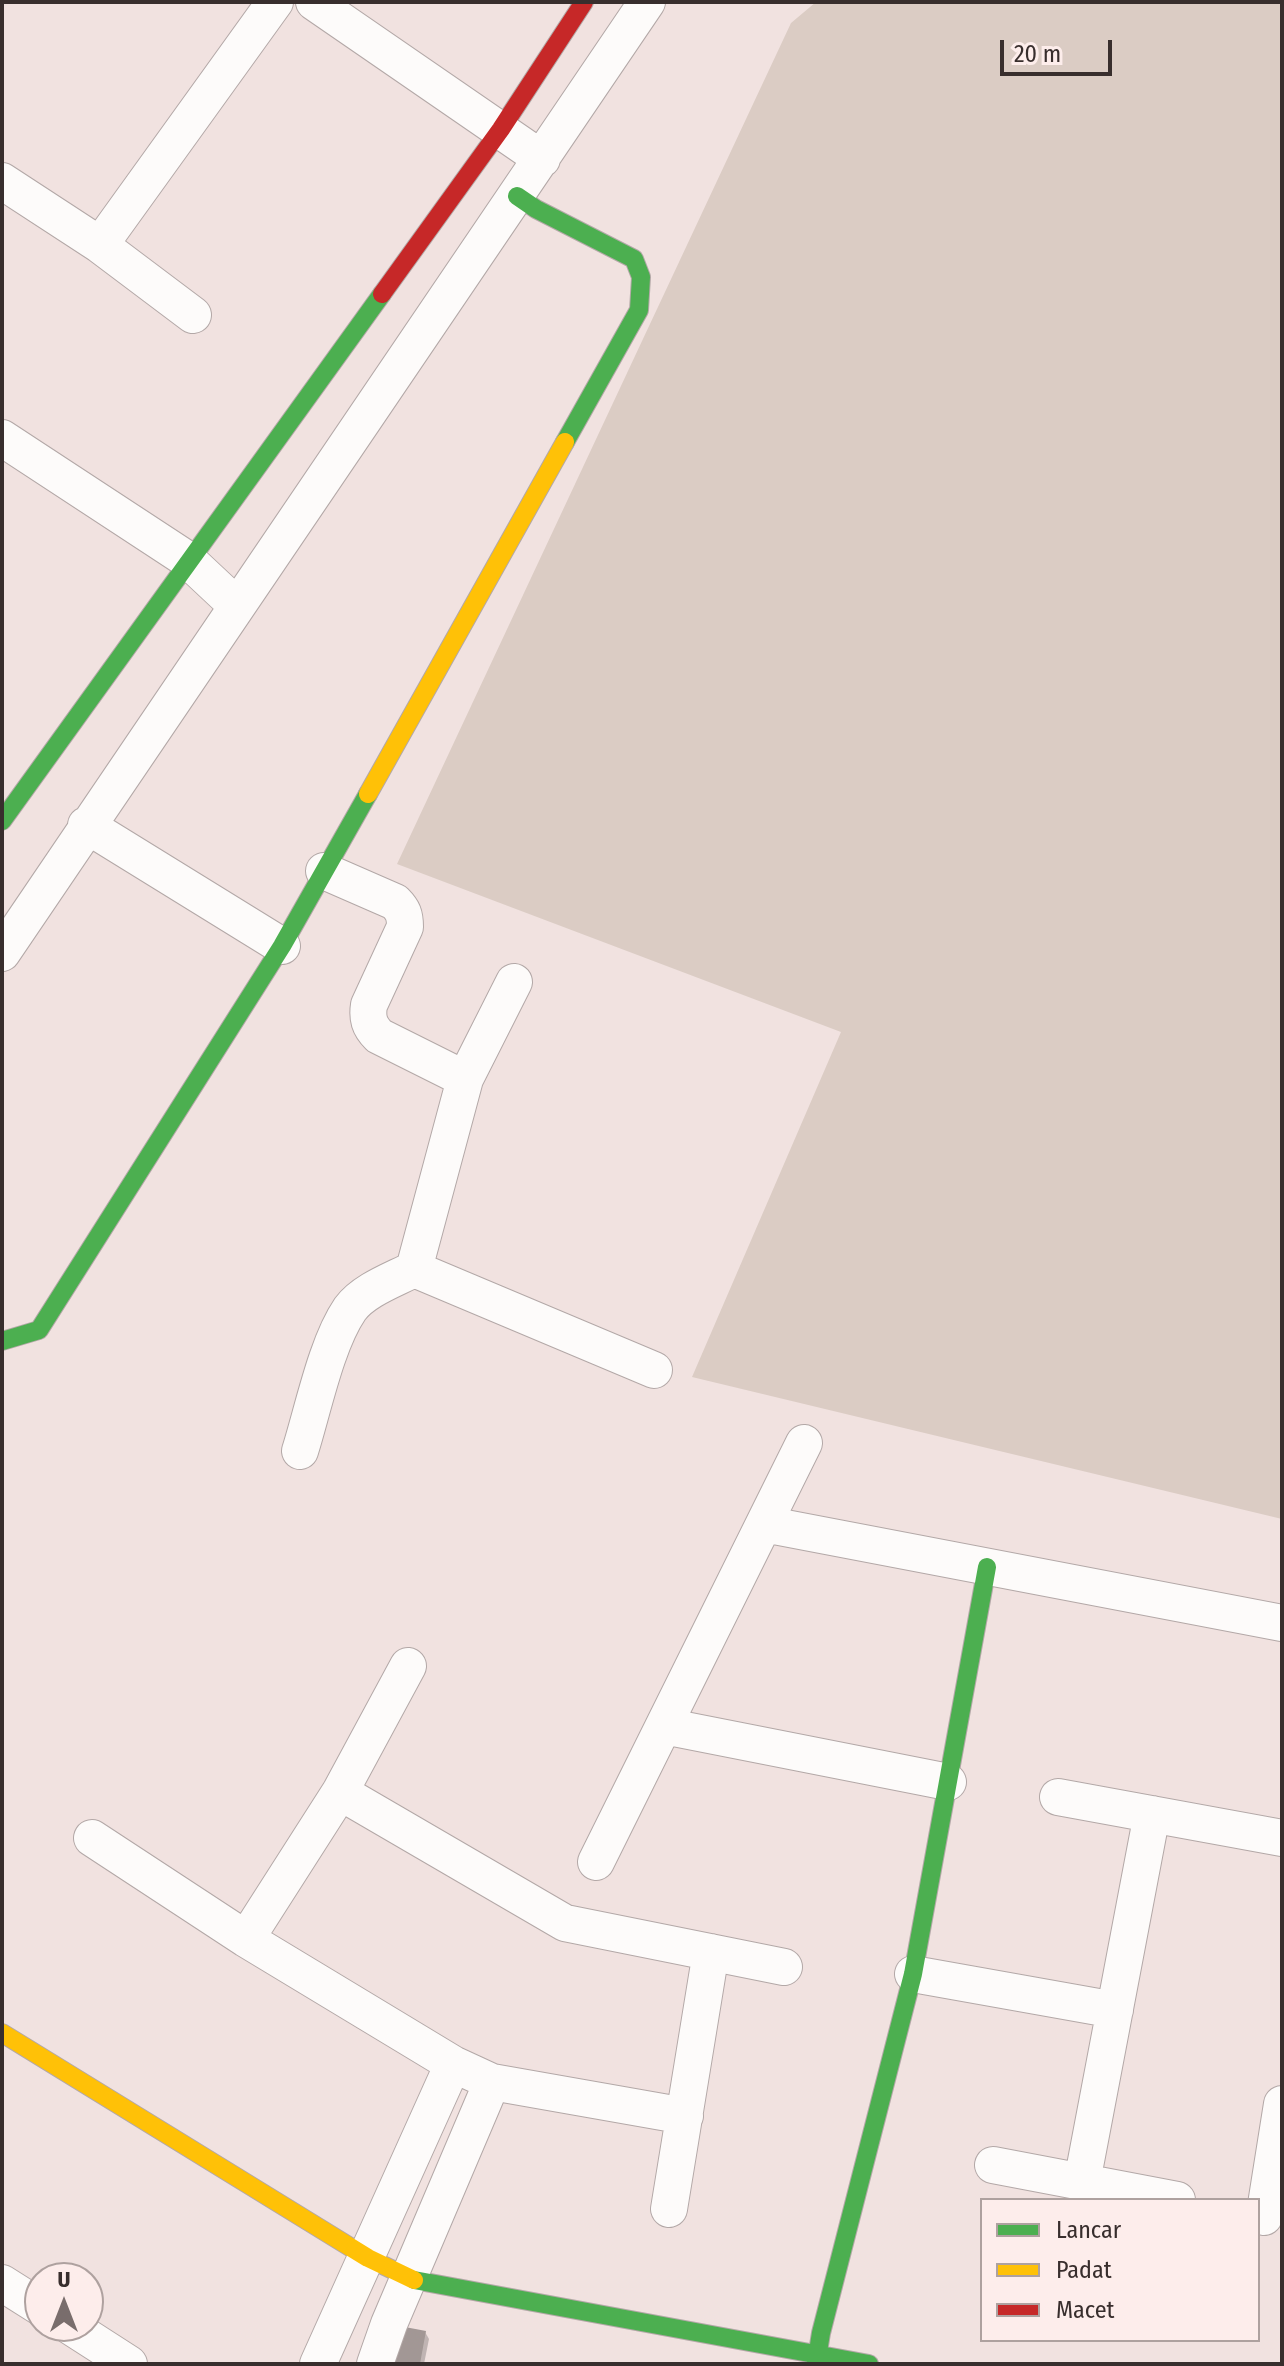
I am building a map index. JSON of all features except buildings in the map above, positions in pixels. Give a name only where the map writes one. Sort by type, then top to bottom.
[{"type":"street","points":[[100,245],[275,2]]},
{"type":"street","points":[[314,2],[542,159]]},
{"type":"street","points":[[2,821],[501,129],[584,2]]},
{"type":"street","points":[[2,953],[647,2]]},
{"type":"street","points":[[2,181],[100,245],[193,315]]},
{"type":"street","points":[[2,1341],[39,1330],[282,946],[639,310],[641,271],[634,259],[536,209],[517,196]]},
{"type":"street","points":[[2,438],[188,560],[236,605]]},
{"type":"street","points":[[86,825],[282,946]]},
{"type":"street","points":[[324,871],[395,902],[405,917],[405,927],[369,1005],[367,1016],[372,1029],[379,1036],[465,1079]]},
{"type":"street","points":[[300,1451],[335,1339],[351,1307],[372,1291],[414,1269],[465,1079],[514,982]]},
{"type":"street","points":[[414,1269],[654,1370]]},
{"type":"street","points":[[596,1862],[804,1443]]},
{"type":"street","points":[[764,1524],[1282,1623]]},
{"type":"street","points":[[817,2359],[913,1974],[987,1567]]},
{"type":"street","points":[[246,1939],[340,1792],[408,1666]]},
{"type":"street","points":[[664,1726],[948,1782]]},
{"type":"street","points":[[340,1792],[565,1923],[784,1967]]},
{"type":"street","points":[[1058,1797],[1282,1838]]},
{"type":"street","points":[[1082,2182],[1152,1814]]},
{"type":"street","points":[[92,1838],[246,1939],[453,2064],[492,2082],[685,2116]]},
{"type":"street","points":[[669,2209],[711,1952]]},
{"type":"street","points":[[913,1974],[1115,2010]]},
{"type":"street","points":[[2,2033],[368,2258],[409,2279],[817,2359],[869,2364]]},
{"type":"street","points":[[318,2364],[453,2064]]},
{"type":"street","points":[[375,2364],[492,2082]]},
{"type":"street","points":[[1268,2218],[1282,2104]]},
{"type":"street","points":[[993,2165],[1166,2198]]},
{"type":"street","points":[[2,2283],[24,2297]]},
{"type":"street","points":[[95,2342],[129,2364]]},
{"type":"shaded area","points":[[816,2],[1282,2],[1282,1519],[692,1377],[841,1032],[397,864],[791,23]]},
{"type":"traffic: fast","points":[[517,196],[536,209],[634,259],[641,277],[639,310],[565,442]]},
{"type":"traffic: fast","points":[[2,821],[382,294]]},
{"type":"traffic: fast","points":[[2,1341],[39,1330],[282,946],[368,794]]},
{"type":"traffic: fast","points":[[816,2364],[821,2333],[913,1974],[987,1567]]},
{"type":"traffic: fast","points":[[414,2280],[869,2364]]},
{"type":"traffic: slow","points":[[368,794],[565,442]]},
{"type":"traffic: slow","points":[[2,2033],[368,2258],[414,2280]]},
{"type":"traffic: jam","points":[[382,294],[501,129],[584,2]]}]
